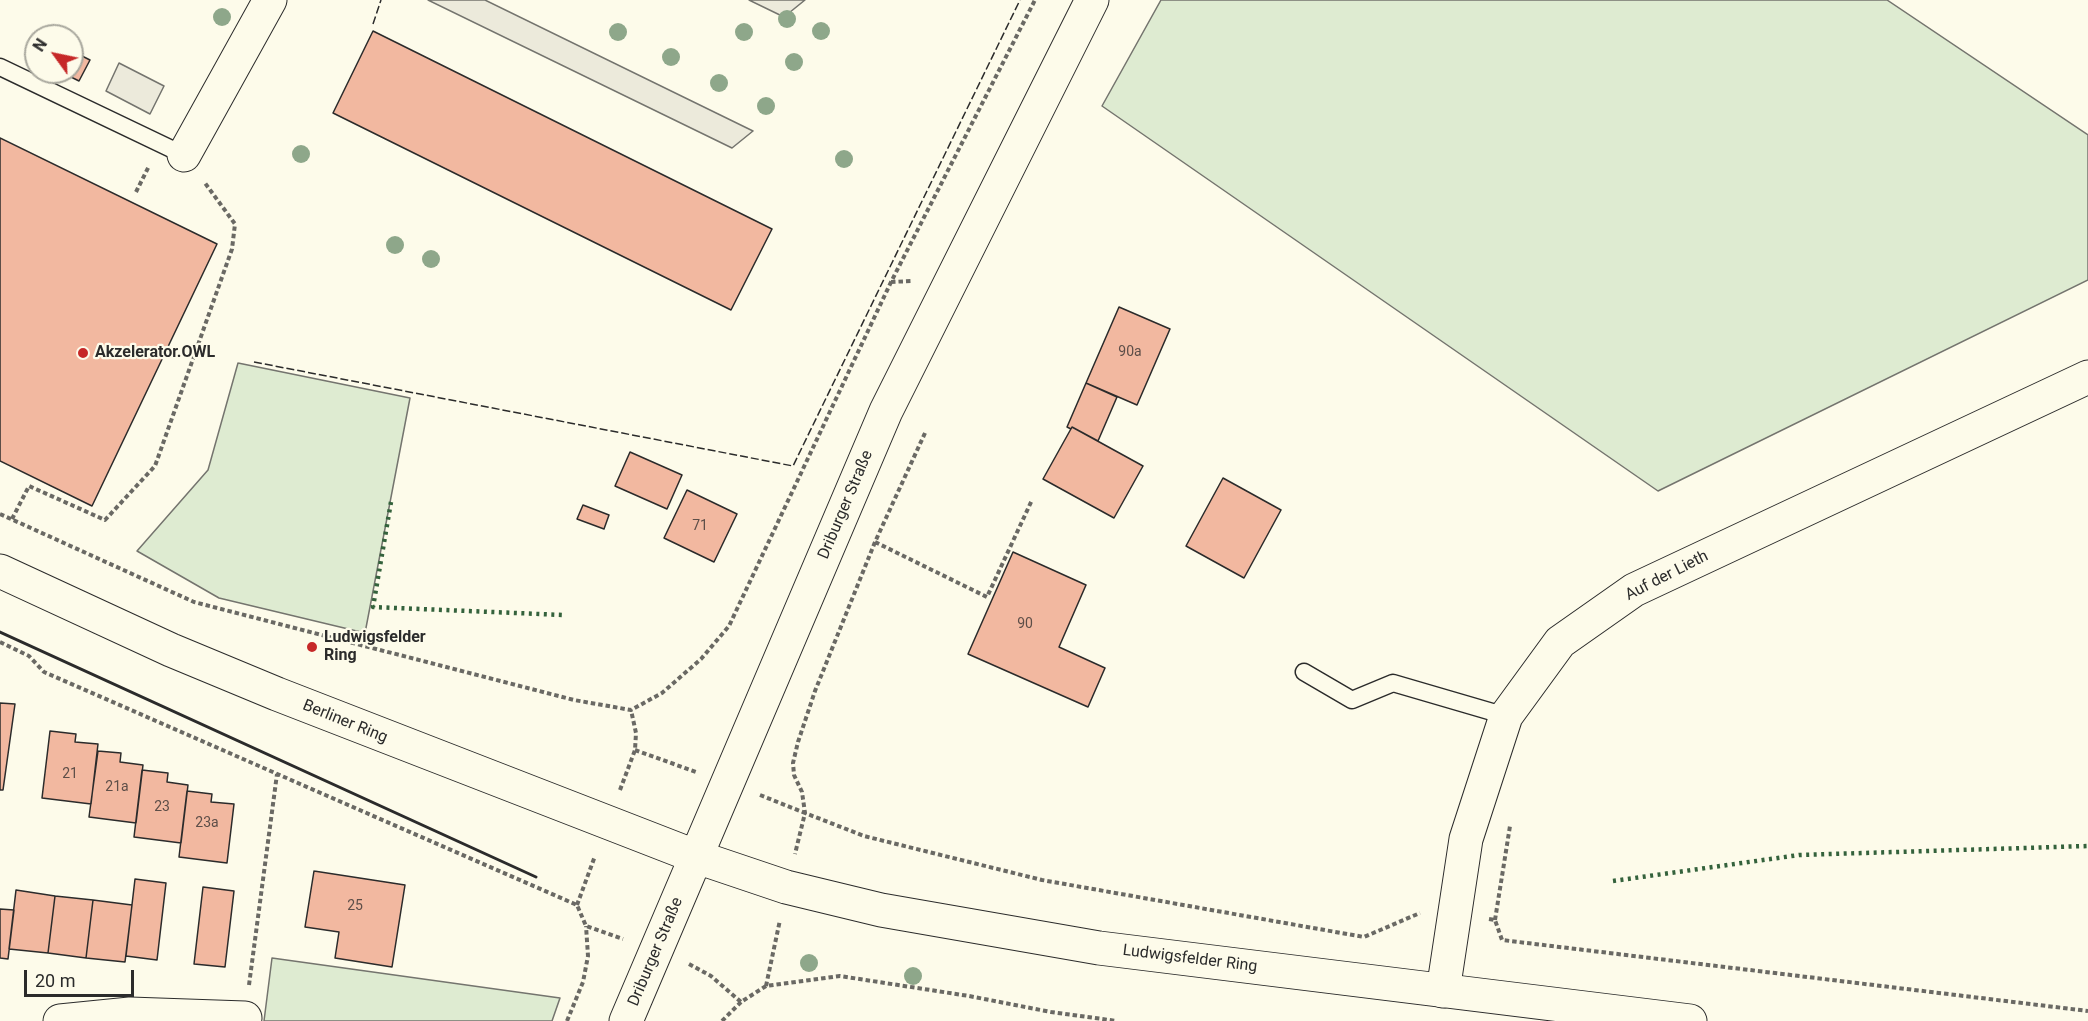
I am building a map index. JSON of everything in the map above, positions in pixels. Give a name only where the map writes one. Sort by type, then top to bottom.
[{"type":"main road","points":[[184,156],[270,0]]},
{"type":"main road","name":"Driburger Straße","points":[[626,1021],[886,411],[1092,0]]},
{"type":"main road","name":"Auf der Lieth","points":[[1443,991],[1466,839],[1506,716],[1560,642],[1634,590],[2088,377]]},
{"type":"main road","name":"Berliner Ring","points":[[0,571],[171,650],[266,690],[696,857]]},
{"type":"main road","name":"Ludwigsfelder Ring","points":[[696,857],[786,887],[881,910],[1099,948],[1690,1021]]},
{"type":"main road","points":[[60,1021],[130,1014],[245,1018]]},
{"type":"lane","points":[[0,67],[184,156]]},
{"type":"lane","points":[[1304,672],[1352,700],[1393,683],[1506,716]]},
{"type":"path","points":[[0,514],[194,602],[574,700],[631,710],[662,693],[701,659],[729,626],[891,282],[1035,0]]},
{"type":"path","points":[[12,519],[28,486],[105,520],[155,466],[232,249],[235,224],[184,156]]},
{"type":"path","points":[[926,433],[875,542],[815,691],[798,742],[793,763],[794,775],[802,792],[806,813],[864,836],[1042,880],[1364,937],[1425,911],[1495,920]]},
{"type":"path","points":[[875,542],[987,597],[1032,500]]},
{"type":"path","points":[[0,642],[29,657],[44,672],[577,905],[586,926],[588,956],[583,982],[567,1021]]},
{"type":"path","points":[[631,710],[636,733],[635,750]]},
{"type":"path","points":[[245,1018],[277,774]]},
{"type":"path","points":[[1511,823],[1495,920],[1503,940],[2088,1011]]},
{"type":"path","points":[[586,926],[655,951],[711,976],[741,1002]]},
{"type":"path","points":[[722,1021],[741,1002],[766,986],[840,976],[1117,1021]]},
{"type":"green space","points":[[1161,0],[1887,0],[2088,135],[2088,280],[1658,491],[1102,106]]},
{"type":"green space","points":[[238,363],[410,398],[365,633],[219,598],[137,551],[208,470]]},
{"type":"green space","points":[[272,958],[560,998],[552,1021],[264,1021]]},
{"type":"shaded area","points":[[428,0],[485,0],[753,131],[732,148]]},
{"type":"shaded area","points":[[749,0],[805,0],[784,17]]},
{"type":"shaded area","points":[[119,63],[164,86],[150,114],[106,91]]},
{"type":"building","points":[[373,31],[772,229],[731,310],[333,113]]},
{"type":"building","points":[[84,57],[90,60],[84,71]]},
{"type":"building","name":"Akzelerator.OWL","points":[[0,138],[217,244],[92,506],[0,461]]},
{"type":"building","points":[[1119,307],[1170,329],[1137,405],[1086,383]]},
{"type":"building","points":[[1086,383],[1117,397],[1098,441],[1072,427],[1071,429],[1067,427]]},
{"type":"building","points":[[1072,427],[1143,466],[1114,518],[1043,479]]},
{"type":"building","points":[[630,452],[682,475],[667,509],[615,486]]},
{"type":"building","points":[[1223,478],[1281,510],[1244,578],[1186,546]]},
{"type":"building","points":[[687,490],[737,514],[714,562],[664,538]]},
{"type":"building","points":[[583,505],[609,515],[604,529],[577,519]]},
{"type":"building","points":[[1013,552],[1086,585],[1059,647],[1105,668],[1088,707],[968,654]]},
{"type":"building","points":[[0,703],[15,704],[3,790],[0,790]]},
{"type":"building","points":[[50,731],[76,734],[75,742],[98,744],[91,804],[42,798]]},
{"type":"building","points":[[98,751],[121,753],[120,762],[143,765],[136,823],[89,817]]},
{"type":"building","points":[[142,770],[168,773],[167,782],[188,785],[181,843],[134,837]]},
{"type":"building","points":[[187,791],[212,794],[211,802],[234,804],[227,863],[179,857]]},
{"type":"building","points":[[314,871],[405,885],[392,967],[335,958],[339,932],[305,927]]},
{"type":"building","points":[[135,879],[166,883],[157,960],[126,956]]},
{"type":"building","points":[[203,887],[234,891],[225,967],[194,964]]},
{"type":"building","points":[[16,890],[55,896],[48,953],[9,949]]},
{"type":"building","points":[[55,896],[93,900],[86,958],[48,953]]},
{"type":"building","points":[[93,900],[132,905],[125,962],[86,958]]},
{"type":"building","points":[[0,909],[14,910],[8,959],[0,958]]},
{"type":"hedge","points":[[391,502],[373,607],[563,615]]},
{"type":"hedge","points":[[1613,881],[1799,855],[2088,846]]},
{"type":"fence","points":[[373,24],[381,0]]},
{"type":"fence","points":[[254,362],[793,466],[1020,0]]},
{"type":"wall","points":[[0,632],[536,877]]},
{"type":"place","name":"Akzelerator.OWL","points":[[83,353]]},
{"type":"place","name":"Ludwigsfelder Ring","points":[[312,647]]}]
